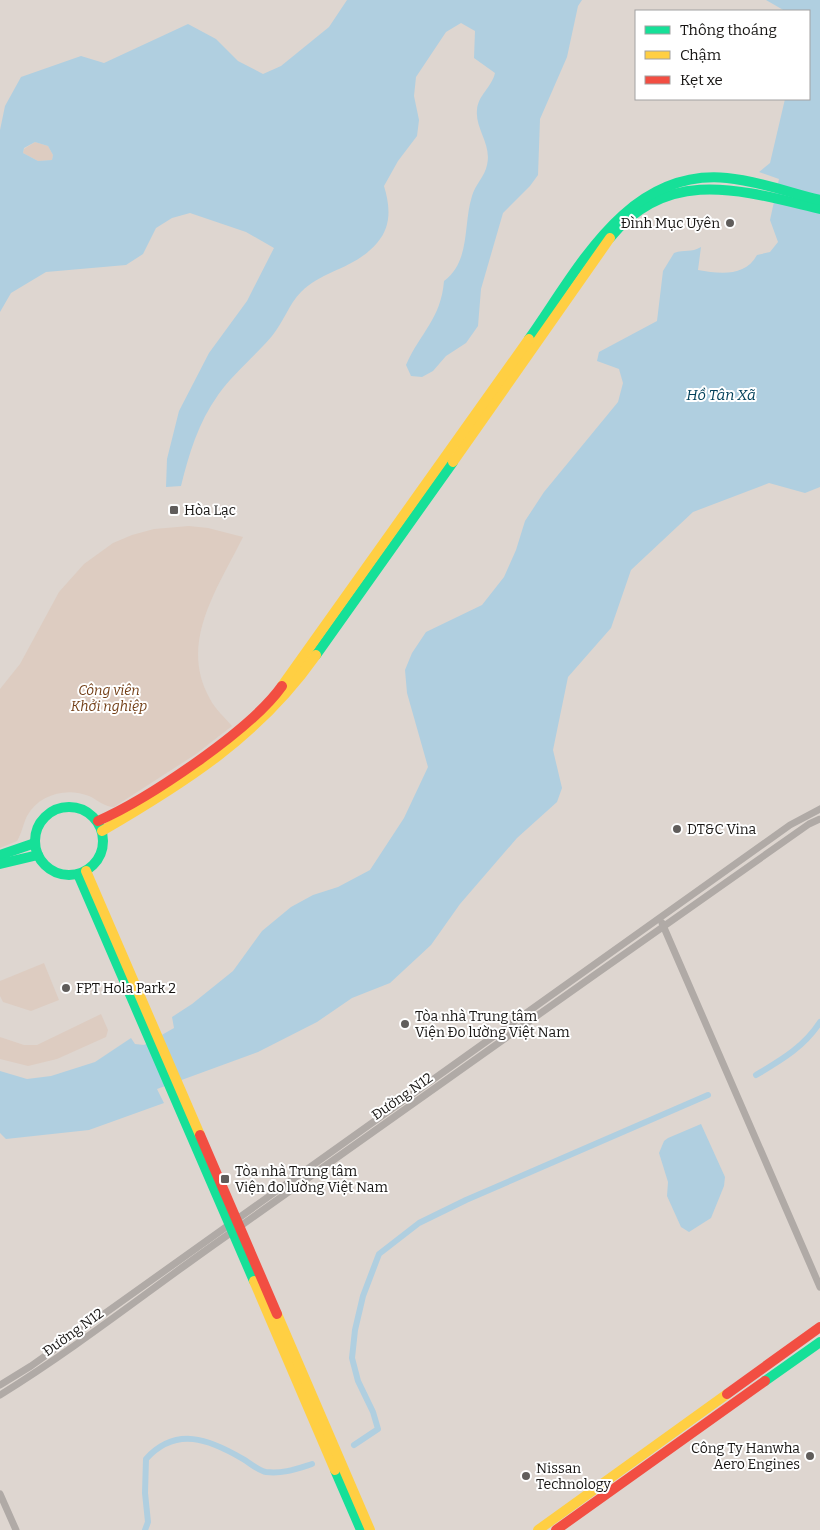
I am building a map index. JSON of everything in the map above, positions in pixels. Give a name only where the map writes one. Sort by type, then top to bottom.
[{"type":"street","points":[[100,826],[230,737],[278,692],[319,645],[612,236],[642,209],[702,183],[726,188],[820,200]]},
{"type":"street","points":[[777,195],[820,209]]},
{"type":"street","points":[[68,806],[80,808],[90,814],[100,826],[104,842],[102,852],[96,862],[82,872],[57,872],[48,867],[38,855],[35,843],[39,824],[46,815],[57,809],[68,806]]},
{"type":"street","name":"Đường N12","points":[[0,1395],[46,1367],[234,1225],[790,825],[820,809]]},
{"type":"street","name":"Đường N12","points":[[0,1385],[31,1366],[809,824],[820,819]]},
{"type":"street","points":[[0,855],[35,843]]},
{"type":"street","points":[[0,864],[38,855]]},
{"type":"street","points":[[82,872],[234,1225],[361,1530]]},
{"type":"street","points":[[660,918],[820,1287]]},
{"type":"street","points":[[234,1225],[370,1530]]},
{"type":"street","points":[[538,1530],[820,1327]]},
{"type":"street","points":[[556,1530],[820,1342]]},
{"type":"street","points":[[0,1494],[16,1530]]},
{"type":"shaded area","points":[[0,0],[820,0],[820,1530],[0,1530]]},
{"type":"green space","points":[[35,142],[48,146],[53,155],[52,160],[38,161],[23,153],[24,149]]},
{"type":"green space","name":"Công viên Khởi nghiệp","points":[[189,526],[208,528],[243,537],[205,616],[198,657],[201,678],[210,699],[217,710],[232,726],[196,754],[114,807],[107,806],[81,793],[54,794],[46,798],[32,808],[17,841],[0,848],[0,689],[20,664],[59,592],[84,564],[113,543],[132,535],[154,529]]},
{"type":"green space","points":[[44,963],[59,1000],[31,1011],[3,1002],[0,996],[0,981]]},
{"type":"green space","points":[[101,1014],[108,1030],[106,1037],[57,1059],[28,1066],[0,1059],[0,1037],[24,1045],[37,1045]]},
{"type":"water","points":[[347,0],[582,0],[578,6],[567,57],[540,119],[538,175],[530,186],[503,213],[481,289],[478,326],[466,343],[446,356],[433,371],[422,377],[411,376],[406,365],[439,306],[444,281],[453,273],[458,263],[465,242],[472,196],[487,165],[486,143],[478,124],[477,110],[480,100],[495,73],[474,58],[475,31],[461,23],[446,32],[416,77],[414,96],[419,120],[417,136],[398,161],[384,186],[388,201],[388,216],[382,236],[359,259],[319,279],[301,292],[272,336],[230,380],[211,406],[195,439],[181,486],[166,487],[167,459],[179,411],[209,353],[247,301],[274,248],[246,232],[190,213],[172,218],[156,228],[143,254],[126,265],[46,272],[11,293],[0,312],[0,130],[5,106],[21,77],[81,56],[104,63],[188,24],[216,39],[238,61],[263,74],[281,66],[329,27]],"holes":[[[35,142],[48,146],[53,155],[52,160],[38,161],[23,153],[24,148]]]},
{"type":"water","name":"Hồ Tân Xã","points":[[766,0],[820,0],[820,487],[805,493],[769,483],[693,512],[631,570],[611,628],[568,677],[553,750],[562,788],[557,802],[517,838],[460,904],[431,945],[390,983],[352,998],[317,1022],[258,1052],[157,1089],[164,1103],[89,1130],[6,1139],[0,1133],[0,1071],[27,1079],[51,1076],[95,1062],[131,1038],[135,1044],[144,1045],[174,1028],[172,1017],[192,1004],[233,971],[262,931],[291,907],[313,895],[338,887],[370,870],[404,818],[428,767],[407,693],[405,670],[412,653],[426,632],[482,605],[504,577],[516,550],[525,521],[544,492],[618,402],[623,383],[619,369],[597,361],[599,352],[657,321],[663,271],[674,253],[701,247],[698,270],[723,273],[746,267],[757,255],[770,252],[778,242],[770,220],[779,179],[759,172],[770,163],[785,100],[810,100],[810,10],[783,10]]},
{"type":"water","points":[[701,1124],[725,1177],[724,1186],[711,1218],[689,1232],[681,1227],[667,1196],[668,1182],[659,1153],[664,1141],[668,1138]]},
{"type":"waterway","points":[[756,1075],[799,1046],[820,1022]]},
{"type":"waterway","points":[[354,1445],[378,1429],[373,1412],[358,1381],[352,1358],[355,1330],[363,1296],[379,1254],[419,1223],[466,1200],[708,1095]]},
{"type":"waterway","points":[[145,1530],[148,1522],[145,1493],[146,1459],[157,1449],[169,1442],[193,1439],[218,1446],[243,1459],[257,1469],[266,1472],[284,1472],[312,1464]]},
{"type":"traffic: fast","points":[[529,339],[587,255],[609,229],[633,206],[661,189],[692,179],[727,178],[763,184],[820,200]]},
{"type":"traffic: fast","points":[[610,238],[633,215],[657,200],[682,192],[708,189],[735,191],[820,209]]},
{"type":"traffic: fast","points":[[316,655],[453,462]]},
{"type":"traffic: fast","points":[[69,807],[82,810],[93,817],[100,828],[103,841],[100,854],[93,865],[82,872],[69,875],[56,872],[45,865],[38,854],[35,841],[38,828],[45,817],[56,810],[69,807]]},
{"type":"traffic: fast","points":[[0,855],[35,843]]},
{"type":"traffic: fast","points":[[0,864],[38,855]]},
{"type":"traffic: fast","points":[[78,874],[254,1281]]},
{"type":"traffic: fast","points":[[765,1381],[820,1342]]},
{"type":"traffic: fast","points":[[335,1470],[361,1530]]},
{"type":"traffic: slow","points":[[453,462],[610,238]]},
{"type":"traffic: slow","points":[[282,686],[529,339]]},
{"type":"traffic: slow","points":[[102,831],[163,794],[219,755],[270,710],[294,684],[316,655]]},
{"type":"traffic: slow","points":[[86,871],[200,1135]]},
{"type":"traffic: slow","points":[[254,1281],[335,1470]]},
{"type":"traffic: slow","points":[[277,1314],[370,1530]]},
{"type":"traffic: slow","points":[[538,1530],[727,1394]]},
{"type":"traffic: jam","points":[[98,821],[143,797],[197,762],[247,723],[282,686]]},
{"type":"traffic: jam","points":[[200,1135],[277,1314]]},
{"type":"traffic: jam","points":[[727,1394],[820,1327]]},
{"type":"traffic: jam","points":[[556,1530],[765,1381]]},
{"type":"place","name":"Đình Mục Uyên","points":[[730,223]]},
{"type":"place","name":"Hòa Lạc","points":[[174,510]]},
{"type":"place","name":"DT&C Vina","points":[[677,829]]},
{"type":"place","name":"FPT Hola Park 2","points":[[66,988]]},
{"type":"place","name":"Tòa nhà Trung tâm Viện Đo lường Việt Nam","points":[[405,1024]]},
{"type":"place","name":"Tòa nhà Trung tâm Viện đo lường Việt Nam","points":[[225,1179]]},
{"type":"place","name":"Công Ty Hanwha Aero Engines","points":[[810,1456]]},
{"type":"place","name":"Nissan Technology","points":[[526,1476]]}]
